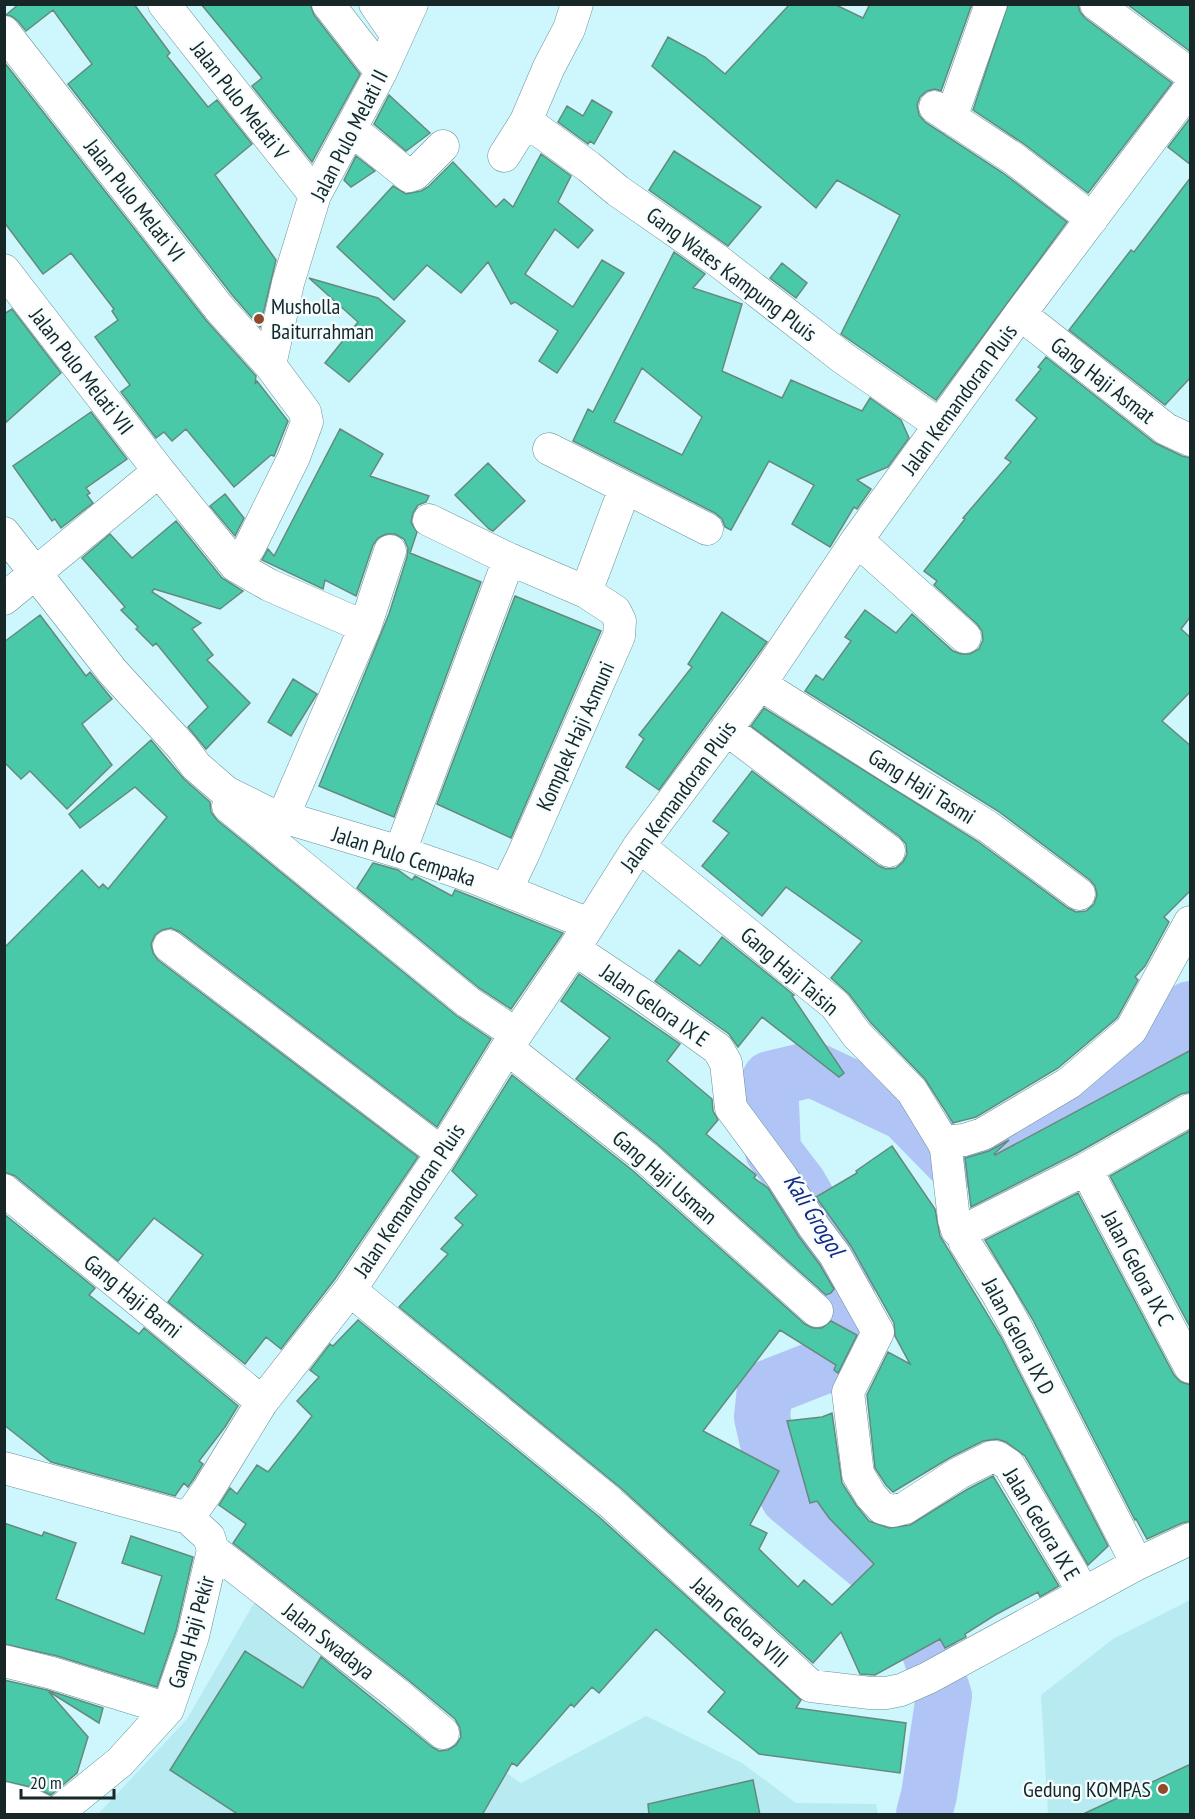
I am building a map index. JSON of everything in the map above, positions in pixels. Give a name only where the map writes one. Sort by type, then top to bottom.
[{"type":"street","name":"Jalan Pulo Melati V","points":[[164,4],[315,195]]},
{"type":"street","points":[[328,4],[381,72]]},
{"type":"street","points":[[375,4],[397,36]]},
{"type":"street","name":"Jalan Pulo Melati II","points":[[270,365],[288,283],[315,195],[381,72],[412,4]]},
{"type":"street","points":[[504,156],[526,121],[549,67],[569,29],[577,4]]},
{"type":"street","points":[[991,4],[943,112],[1013,158],[1092,219]]},
{"type":"street","points":[[1096,4],[1191,74]]},
{"type":"street","name":"Jalan Pulo Melati VI","points":[[4,32],[219,308],[270,365]]},
{"type":"street","name":"Jalan Kemandoran Pluis","points":[[188,1518],[208,1490],[262,1402],[350,1290],[442,1153],[639,846],[760,684],[857,540],[1020,314],[1191,88]]},
{"type":"street","name":"Gang Wates Kampung Pluis","points":[[526,121],[589,166],[625,196],[717,260],[843,358],[940,425]]},
{"type":"street","points":[[351,129],[409,176],[415,174],[443,146]]},
{"type":"street","name":"Jalan Pulo Melati VII","points":[[4,270],[159,471]]},
{"type":"street","name":"Gang Haji Asmat","points":[[1020,314],[1166,429],[1191,440]]},
{"type":"street","points":[[236,566],[250,546],[294,457],[307,422],[305,412],[270,365]]},
{"type":"street","points":[[549,449],[707,529]]},
{"type":"street","points":[[4,599],[159,471],[236,566],[269,585],[365,627]]},
{"type":"street","points":[[586,592],[625,488]]},
{"type":"street","name":"Komplek Haji Asmuni","points":[[429,519],[509,559],[586,592],[615,611],[620,621],[619,636],[506,890]]},
{"type":"street","name":"Jalan Pulo Cempaka","points":[[4,533],[113,672],[182,747],[196,766],[219,787],[253,806],[283,818],[400,852],[506,890],[582,937]]},
{"type":"street","points":[[857,540],[965,637]]},
{"type":"street","points":[[283,818],[365,627],[390,551]]},
{"type":"street","points":[[400,852],[509,559]]},
{"type":"street","name":"Gang Haji Tasmi","points":[[760,684],[987,826],[1079,894]]},
{"type":"street","points":[[726,729],[889,851]]},
{"type":"street","name":"Jalan Pulo Cempaka","points":[[219,787],[220,796],[228,806],[468,1002],[512,1041]]},
{"type":"street","name":"Gang Haji Taisin","points":[[639,846],[835,1005],[857,1035],[912,1091],[946,1154]]},
{"type":"street","points":[[946,1154],[964,1140],[982,1134],[1069,1083],[1131,1030],[1191,922]]},
{"type":"street","name":"Jalan Gelora IX E","points":[[582,937],[643,994],[718,1049],[726,1063],[731,1108],[835,1255],[878,1332],[848,1392],[858,1474],[871,1496],[882,1508],[893,1511],[905,1508],[959,1473],[991,1457],[997,1457],[1008,1465],[1084,1593]]},
{"type":"street","points":[[169,946],[442,1153]]},
{"type":"street","name":"Gang Haji Usman","points":[[512,1041],[817,1311]]},
{"type":"street","points":[[963,1236],[971,1227],[1086,1169],[1191,1110]]},
{"type":"street","name":"Jalan Gelora IX D","points":[[946,1154],[957,1230],[998,1293],[1137,1564]]},
{"type":"street","name":"Jalan Gelora IX C","points":[[1086,1169],[1191,1367]]},
{"type":"street","name":"Gang Haji Barni","points":[[4,1190],[262,1402]]},
{"type":"street","name":"Jalan Gelora VIII","points":[[350,1290],[610,1502],[811,1686],[870,1693],[900,1690],[1137,1564],[1191,1539]]},
{"type":"street","points":[[4,1468],[188,1518]]},
{"type":"street","name":"Gang Haji Pekir","points":[[56,1815],[120,1762],[168,1709],[194,1636],[213,1550],[209,1537],[188,1518]]},
{"type":"street","name":"Jalan Swadaya","points":[[213,1550],[396,1693],[443,1733]]},
{"type":"street","points":[[4,1661],[52,1672],[168,1709]]},
{"type":"street","points":[[4,1798],[32,1805],[50,1815]]},
{"type":"shaded area","points":[[1190,1600],[1190,1814],[1048,1814],[1041,1695],[1113,1639]]},
{"type":"shaded area","points":[[254,1603],[521,1783],[646,1716],[742,1763],[796,1803],[876,1804],[878,1814],[98,1814],[187,1719]]},
{"type":"building","points":[[19,4],[134,4],[170,53],[167,56],[208,107],[217,100],[252,144],[215,175],[276,260],[260,327],[233,296],[68,84],[92,64],[53,10],[26,31],[18,21],[6,15]]},
{"type":"building","points":[[201,4],[310,4],[314,15],[360,74],[312,162],[252,86],[262,78]]},
{"type":"building","points":[[790,4],[834,4],[863,18],[870,4],[972,4],[941,91],[935,89],[927,91],[920,97],[917,105],[919,115],[925,122],[1003,173],[1067,222],[936,400],[841,334],[900,215],[837,180],[816,208],[652,66],[668,37],[705,57],[725,74]]},
{"type":"building","points":[[1008,4],[1078,4],[1085,18],[1172,83],[1088,193],[1024,144],[973,110]]},
{"type":"building","points":[[1127,4],[1191,4],[1191,52]]},
{"type":"building","points":[[4,62],[205,319],[256,376],[255,384],[257,381],[288,421],[274,456],[271,455],[234,487],[186,429],[172,441],[164,432],[156,438],[121,392],[130,385],[95,337],[118,320],[112,311],[114,309],[71,253],[43,274],[4,222]]},
{"type":"building","points":[[389,95],[430,133],[406,151],[374,124]]},
{"type":"building","points":[[592,100],[612,112],[594,144],[590,141],[588,144],[558,122],[567,106],[583,116]]},
{"type":"building","points":[[1191,117],[1191,165],[1168,147]]},
{"type":"building","points":[[674,151],[761,207],[728,246],[649,190]]},
{"type":"building","points":[[541,154],[571,176],[558,202],[593,230],[578,248],[555,229],[525,274],[573,307],[602,260],[624,273],[557,373],[539,361],[558,331],[515,302],[511,304],[488,262],[461,293],[427,265],[394,300],[337,247],[393,186],[406,194],[421,191],[453,162],[496,207],[504,199],[513,207]]},
{"type":"building","points":[[356,156],[375,171],[351,187],[344,180]]},
{"type":"building","points":[[1191,177],[1191,377],[1165,405],[1069,330],[1131,250],[1134,252]]},
{"type":"building","points":[[674,252],[705,274],[693,288],[742,304],[722,371],[782,398],[791,380],[862,411],[870,398],[901,420],[909,438],[888,467],[857,480],[871,489],[857,509],[854,507],[830,547],[792,524],[814,485],[769,461],[731,530],[725,527],[722,519],[715,513],[573,441],[588,409],[593,412]],"holes":[[[642,368],[702,417],[682,455],[614,422]]]},
{"type":"building","points":[[782,263],[807,283],[796,298],[770,278]]},
{"type":"building","points":[[309,278],[378,298],[405,321],[349,382],[325,363],[358,322]]},
{"type":"building","points":[[12,309],[61,373],[4,424],[4,314]]},
{"type":"building","points":[[1046,357],[1155,443],[1191,458],[1191,616],[1181,629],[1191,638],[1191,691],[1162,721],[1191,746],[1191,890],[1164,917],[1169,922],[1145,966],[1135,977],[1138,980],[1117,1018],[1058,1068],[976,1117],[953,1123],[925,1079],[871,1023],[849,994],[831,978],[862,941],[786,887],[762,916],[702,866],[729,833],[713,821],[752,771],[879,866],[886,869],[896,868],[907,854],[906,844],[900,837],[751,726],[764,708],[977,841],[1068,908],[1076,912],[1086,911],[1094,904],[1097,895],[1095,886],[1090,880],[998,811],[805,691],[816,675],[823,680],[851,641],[845,637],[865,610],[896,633],[912,614],[953,651],[970,654],[979,649],[983,640],[982,631],[934,585],[937,581],[924,571],[965,519],[963,518],[1011,462],[1005,458],[1037,418],[1016,400],[1041,369],[1038,367]]},
{"type":"building","points":[[91,412],[127,459],[86,488],[90,493],[87,495],[93,503],[61,528],[55,519],[52,521],[13,466]]},
{"type":"building","points":[[340,429],[383,454],[370,476],[429,496],[426,502],[418,505],[413,513],[411,522],[417,532],[410,553],[481,582],[394,817],[319,786],[389,614],[407,557],[408,548],[404,539],[395,534],[386,534],[378,538],[373,545],[356,596],[325,580],[323,589],[262,560],[268,549],[274,556]]},
{"type":"building","points":[[488,463],[525,501],[493,531],[455,495]]},
{"type":"building","points":[[225,494],[244,518],[235,536],[210,506]]},
{"type":"building","points":[[176,521],[222,578],[243,591],[220,609],[154,589],[152,592],[201,623],[192,629],[213,655],[207,660],[250,703],[206,749],[188,727],[208,707],[156,643],[153,646],[136,629],[138,627],[121,610],[125,607],[82,558],[110,534],[132,558]]},
{"type":"building","points":[[515,596],[601,631],[511,838],[437,804]]},
{"type":"building","points":[[722,612],[767,642],[659,790],[626,767],[644,739],[639,735],[692,667],[688,664]]},
{"type":"building","points":[[40,615],[86,676],[90,672],[112,699],[82,724],[112,765],[67,809],[30,771],[21,779],[4,762],[4,642]]},
{"type":"building","points":[[293,679],[317,694],[291,736],[268,722]]},
{"type":"building","points":[[151,740],[184,779],[210,802],[211,812],[217,820],[457,1016],[491,1039],[437,1127],[180,932],[171,928],[155,935],[151,944],[158,960],[418,1157],[335,1279],[281,1349],[266,1337],[245,1364],[168,1302],[203,1255],[154,1218],[118,1261],[15,1176],[4,1172],[4,948],[82,870],[99,888],[103,884],[108,889],[167,817],[135,787],[80,828],[69,814]]},
{"type":"building","points":[[373,863],[398,870],[412,880],[415,876],[452,896],[455,890],[563,933],[511,1009],[479,988],[357,888]]},
{"type":"building","points":[[722,937],[794,995],[792,996],[844,1073],[839,1077],[762,1017],[738,1047],[729,1034],[655,981],[679,950],[700,966]]},
{"type":"building","points":[[579,974],[680,1044],[667,1061],[712,1099],[713,1111],[718,1120],[706,1134],[756,1175],[754,1178],[768,1188],[820,1265],[834,1289],[831,1293],[826,1295],[656,1143],[576,1079],[610,1038],[561,1001]]},
{"type":"building","points":[[1191,1050],[1191,1092],[1181,1094],[1077,1153],[971,1207],[965,1158],[989,1151],[1009,1140],[995,1155]]},
{"type":"building","points":[[512,1075],[632,1170],[805,1324],[813,1328],[822,1328],[831,1321],[857,1335],[838,1373],[834,1370],[836,1365],[780,1330],[703,1431],[779,1471],[750,1525],[767,1533],[759,1549],[798,1587],[804,1580],[832,1605],[874,1564],[829,1518],[817,1501],[810,1503],[787,1421],[822,1417],[832,1413],[842,1483],[869,1521],[889,1528],[910,1525],[993,1476],[1059,1586],[1040,1597],[1038,1592],[995,1615],[965,1634],[966,1637],[945,1648],[940,1639],[875,1675],[860,1674],[841,1632],[813,1663],[622,1489],[399,1307],[448,1254],[441,1249],[463,1225],[455,1218],[477,1195],[452,1171]]},
{"type":"building","points":[[1191,1130],[1191,1329],[1110,1176]]},
{"type":"building","points":[[892,1146],[935,1209],[940,1236],[1001,1337],[1108,1546],[1088,1565],[1025,1456],[1006,1442],[997,1439],[983,1441],[951,1457],[893,1492],[875,1468],[867,1395],[888,1352],[910,1364],[895,1336],[894,1323],[851,1246],[816,1197],[857,1173],[856,1171]]},
{"type":"building","points":[[1078,1193],[1174,1375],[1181,1382],[1191,1385],[1191,1521],[1147,1539],[1135,1520],[1033,1320],[985,1240]]},
{"type":"building","points":[[4,1214],[95,1288],[89,1295],[139,1334],[144,1328],[238,1406],[199,1461],[203,1464],[193,1480],[188,1487],[184,1483],[175,1496],[51,1462],[4,1425]]},
{"type":"building","points":[[358,1320],[598,1516],[801,1700],[796,1708],[906,1723],[900,1773],[759,1754],[708,1712],[725,1692],[656,1629],[599,1693],[592,1687],[574,1707],[571,1704],[517,1766],[512,1763],[482,1815],[239,1815],[170,1770],[245,1651],[303,1688],[321,1657],[439,1751],[448,1750],[456,1745],[461,1737],[460,1728],[455,1719],[233,1543],[246,1524],[219,1505],[230,1488],[237,1494],[257,1465],[268,1472],[312,1416],[297,1401],[319,1377],[310,1370],[330,1344],[333,1346]]},
{"type":"building","points":[[4,1523],[42,1536],[44,1532],[76,1543],[56,1599],[144,1634],[162,1576],[122,1563],[131,1536],[193,1557],[176,1631],[157,1687],[57,1656],[4,1644]]},
{"type":"building","points":[[4,1680],[47,1690],[103,1708],[99,1723],[48,1691],[88,1737],[77,1773],[51,1795],[36,1788],[4,1781]]},
{"type":"building","name":"Gedung KOMPAS","points":[[1191,1764],[1191,1815],[1081,1815]]},
{"type":"building","points":[[753,1780],[760,1815],[649,1815],[648,1804]]},
{"type":"waterway","name":"Kali Grogol","points":[[924,1814],[944,1696],[913,1600],[788,1497],[772,1461],[762,1417],[765,1389],[821,1367],[846,1327],[847,1268],[799,1185],[773,1151],[770,1079],[812,1069],[905,1113],[954,1163],[999,1145],[1049,1117],[1134,1078],[1190,1009]]},
{"type":"place","name":"Musholla Baiturrahman","points":[[259,319]]},
{"type":"place","name":"Gedung KOMPAS","points":[[1163,1789]]}]
